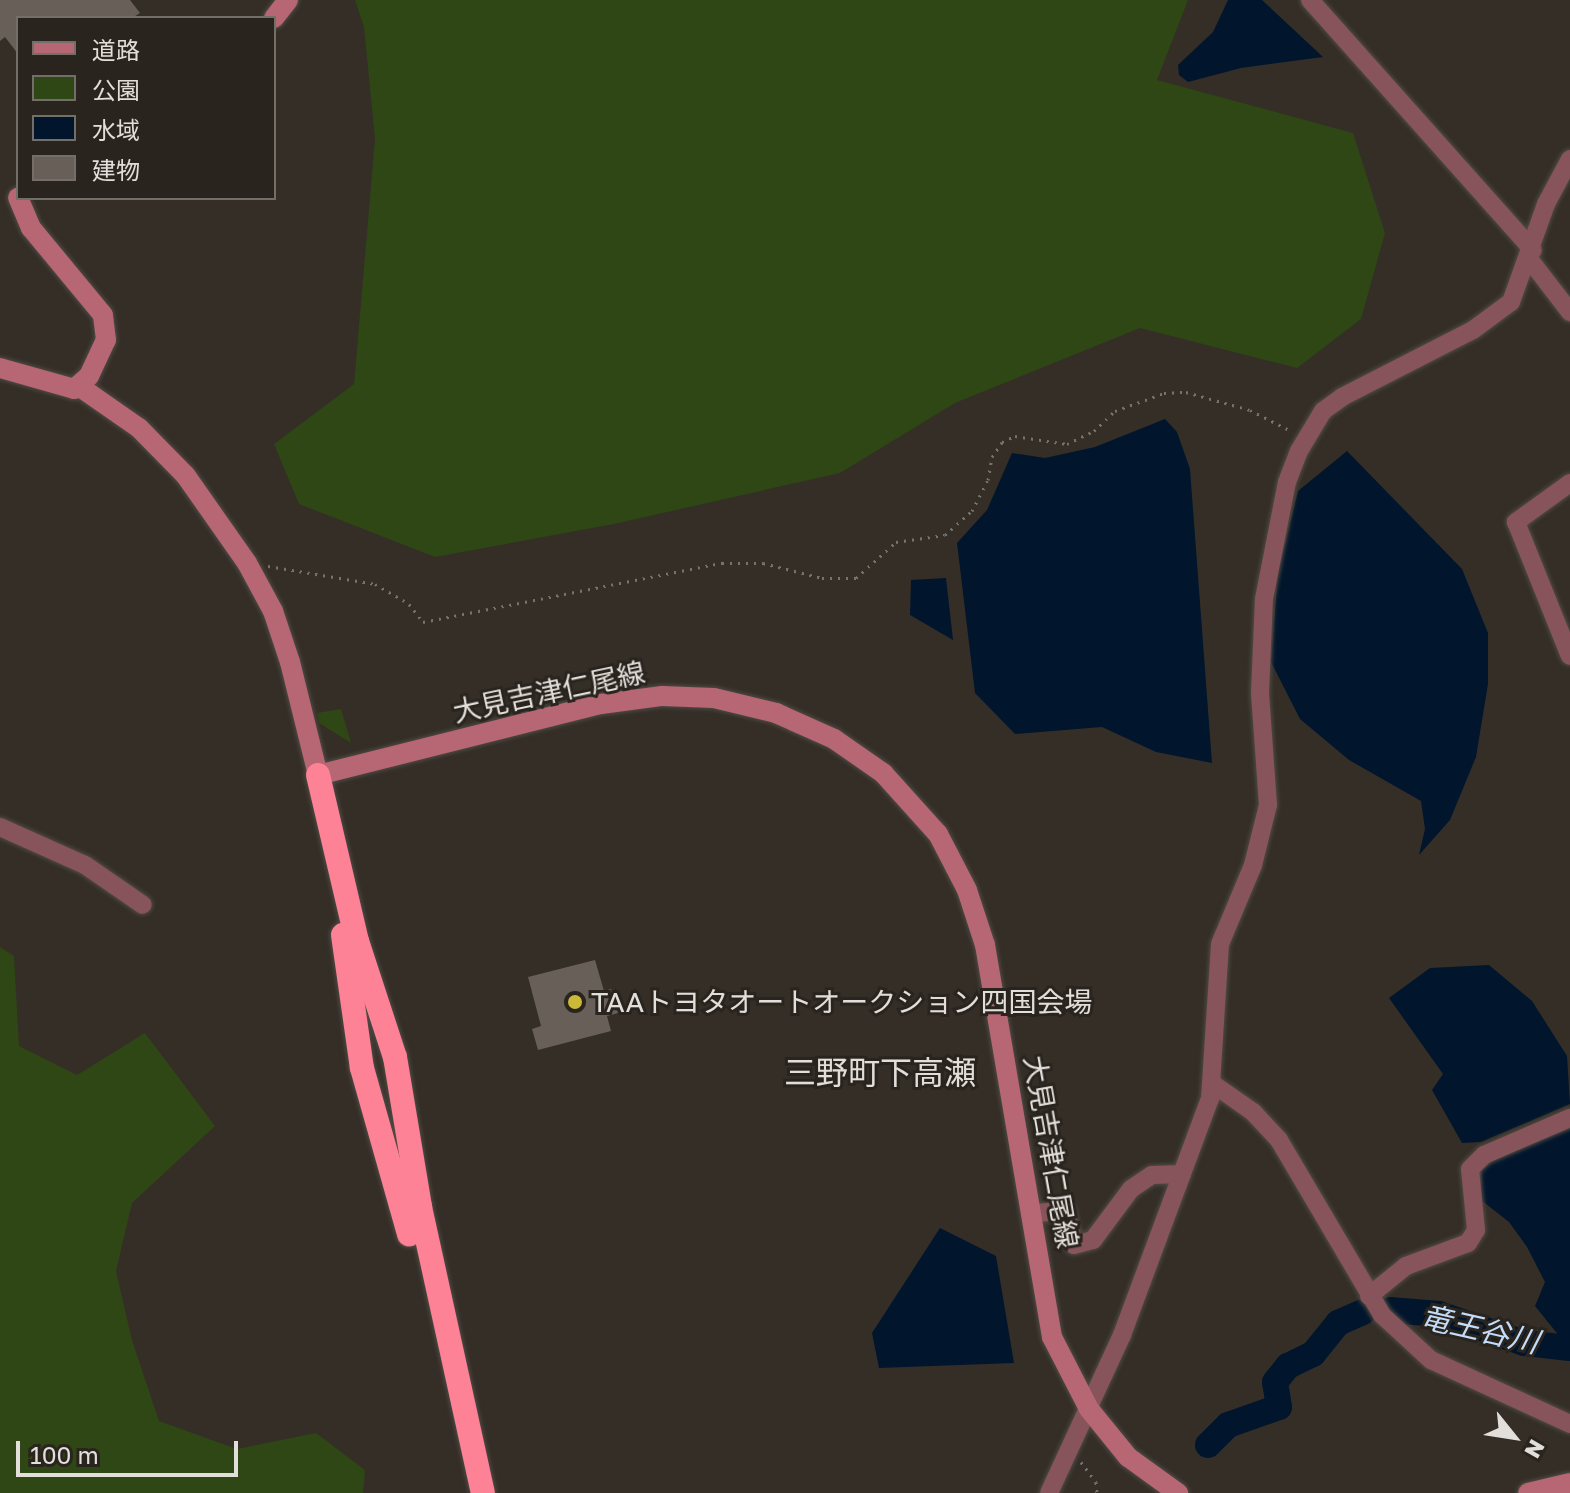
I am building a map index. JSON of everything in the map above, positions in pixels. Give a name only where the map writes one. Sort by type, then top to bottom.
[{"type":"highway","points":[[318,775],[319,820],[346,951],[362,1068],[404,1209],[466,1493]]},
{"type":"highway","points":[[318,775],[357,941],[395,1057],[420,1207],[483,1493]]},
{"type":"main road","points":[[276,16],[288,0]]},
{"type":"main road","points":[[0,368],[66,390],[80,387],[101,357],[106,325],[31,228],[19,200]]},
{"type":"main road","points":[[80,387],[139,428],[186,476],[247,563],[281,637],[318,775]]},
{"type":"main road","name":"大見吉津仁尾線","points":[[318,775],[601,704],[662,696],[714,698],[776,713],[834,739],[883,773],[938,834],[967,890],[985,945],[1034,1213],[1052,1337],[1089,1409],[1128,1457],[1178,1493]]},
{"type":"main road","points":[[1528,1493],[1570,1483]]},
{"type":"street","points":[[1310,0],[1531,255],[1570,312]]},
{"type":"street","points":[[1049,1493],[1089,1409],[1182,1174],[1213,1084],[1220,944],[1253,865],[1268,805],[1260,693],[1264,599],[1287,482],[1305,438],[1323,411],[1342,397],[1473,330],[1503,309],[1531,255],[1546,204],[1570,159]]},
{"type":"street","points":[[1570,483],[1516,522],[1570,656]]},
{"type":"street","points":[[0,827],[85,865],[143,905]]},
{"type":"street","points":[[1213,1084],[1253,1112],[1279,1140],[1382,1315],[1431,1360],[1570,1424]]},
{"type":"street","points":[[1369,1296],[1406,1266],[1468,1243],[1476,1230],[1470,1169],[1484,1155],[1570,1118]]},
{"type":"street","points":[[1034,1213],[1066,1211],[1074,1245],[1093,1240],[1131,1189],[1152,1175],[1182,1174]]},
{"type":"path","points":[[247,563],[375,584],[409,604],[423,622],[722,563],[763,563],[822,578],[856,578],[896,542],[945,535],[972,511],[988,480],[992,457],[1002,442],[1015,436],[1067,444],[1094,431],[1115,411],[1164,393],[1186,392],[1250,410],[1305,438]]},
{"type":"path","points":[[1068,1450],[1088,1468],[1097,1493]]},
{"type":"green space","points":[[355,0],[1188,0],[1157,80],[1353,133],[1385,233],[1361,319],[1297,368],[1140,328],[955,403],[840,473],[614,524],[435,557],[299,504],[274,444],[354,384],[375,139],[364,27]]},
{"type":"green space","points":[[341,709],[351,743],[319,723],[317,713]]},
{"type":"green space","points":[[0,947],[14,956],[19,1046],[77,1075],[145,1033],[215,1126],[132,1203],[116,1271],[132,1340],[159,1421],[237,1449],[316,1433],[365,1470],[363,1493],[0,1493]]},
{"type":"water","points":[[1228,0],[1262,0],[1323,57],[1241,68],[1188,82],[1179,75],[1178,65],[1213,32]]},
{"type":"water","points":[[1165,419],[1177,432],[1190,469],[1212,763],[1156,752],[1102,727],[1015,734],[975,693],[957,543],[987,510],[1012,453],[1045,458],[1095,447]]},
{"type":"water","points":[[1347,451],[1462,569],[1488,633],[1488,684],[1476,757],[1450,820],[1419,855],[1425,829],[1421,801],[1349,760],[1300,719],[1271,662],[1278,573],[1298,491]]},
{"type":"water","points":[[946,578],[953,640],[910,615],[911,580]]},
{"type":"water","points":[[1489,965],[1532,1001],[1567,1056],[1570,1104],[1481,1142],[1462,1143],[1432,1090],[1443,1074],[1389,998],[1430,968]]},
{"type":"water","points":[[1570,1129],[1570,1335],[1560,1337],[1535,1306],[1545,1282],[1527,1247],[1509,1222],[1481,1200],[1482,1170],[1500,1156]]},
{"type":"water","points":[[940,1228],[996,1256],[1014,1363],[879,1368],[872,1333]]},
{"type":"building","points":[[0,0],[130,0],[140,13],[135,16],[16,16],[16,51],[5,37],[0,41]]},
{"type":"building","name":"TAAトヨタオートオークション四国会場","points":[[595,960],[604,991],[611,989],[618,1013],[607,1016],[611,1031],[538,1050],[532,1029],[541,1026],[528,977]]},
{"type":"waterway","name":"竜王谷川","points":[[1390,1310],[1439,1314],[1524,1343],[1570,1348]]},
{"type":"waterway","name":"竜王谷川","points":[[1208,1445],[1228,1425],[1279,1407],[1275,1382],[1288,1366],[1313,1354],[1338,1323],[1363,1312]]},
{"type":"place","name":"TAAトヨタオートオークション四国会場","points":[[575,1002]]},
{"type":"district","name":"三野町下高瀬","points":[[880,1072]]}]
